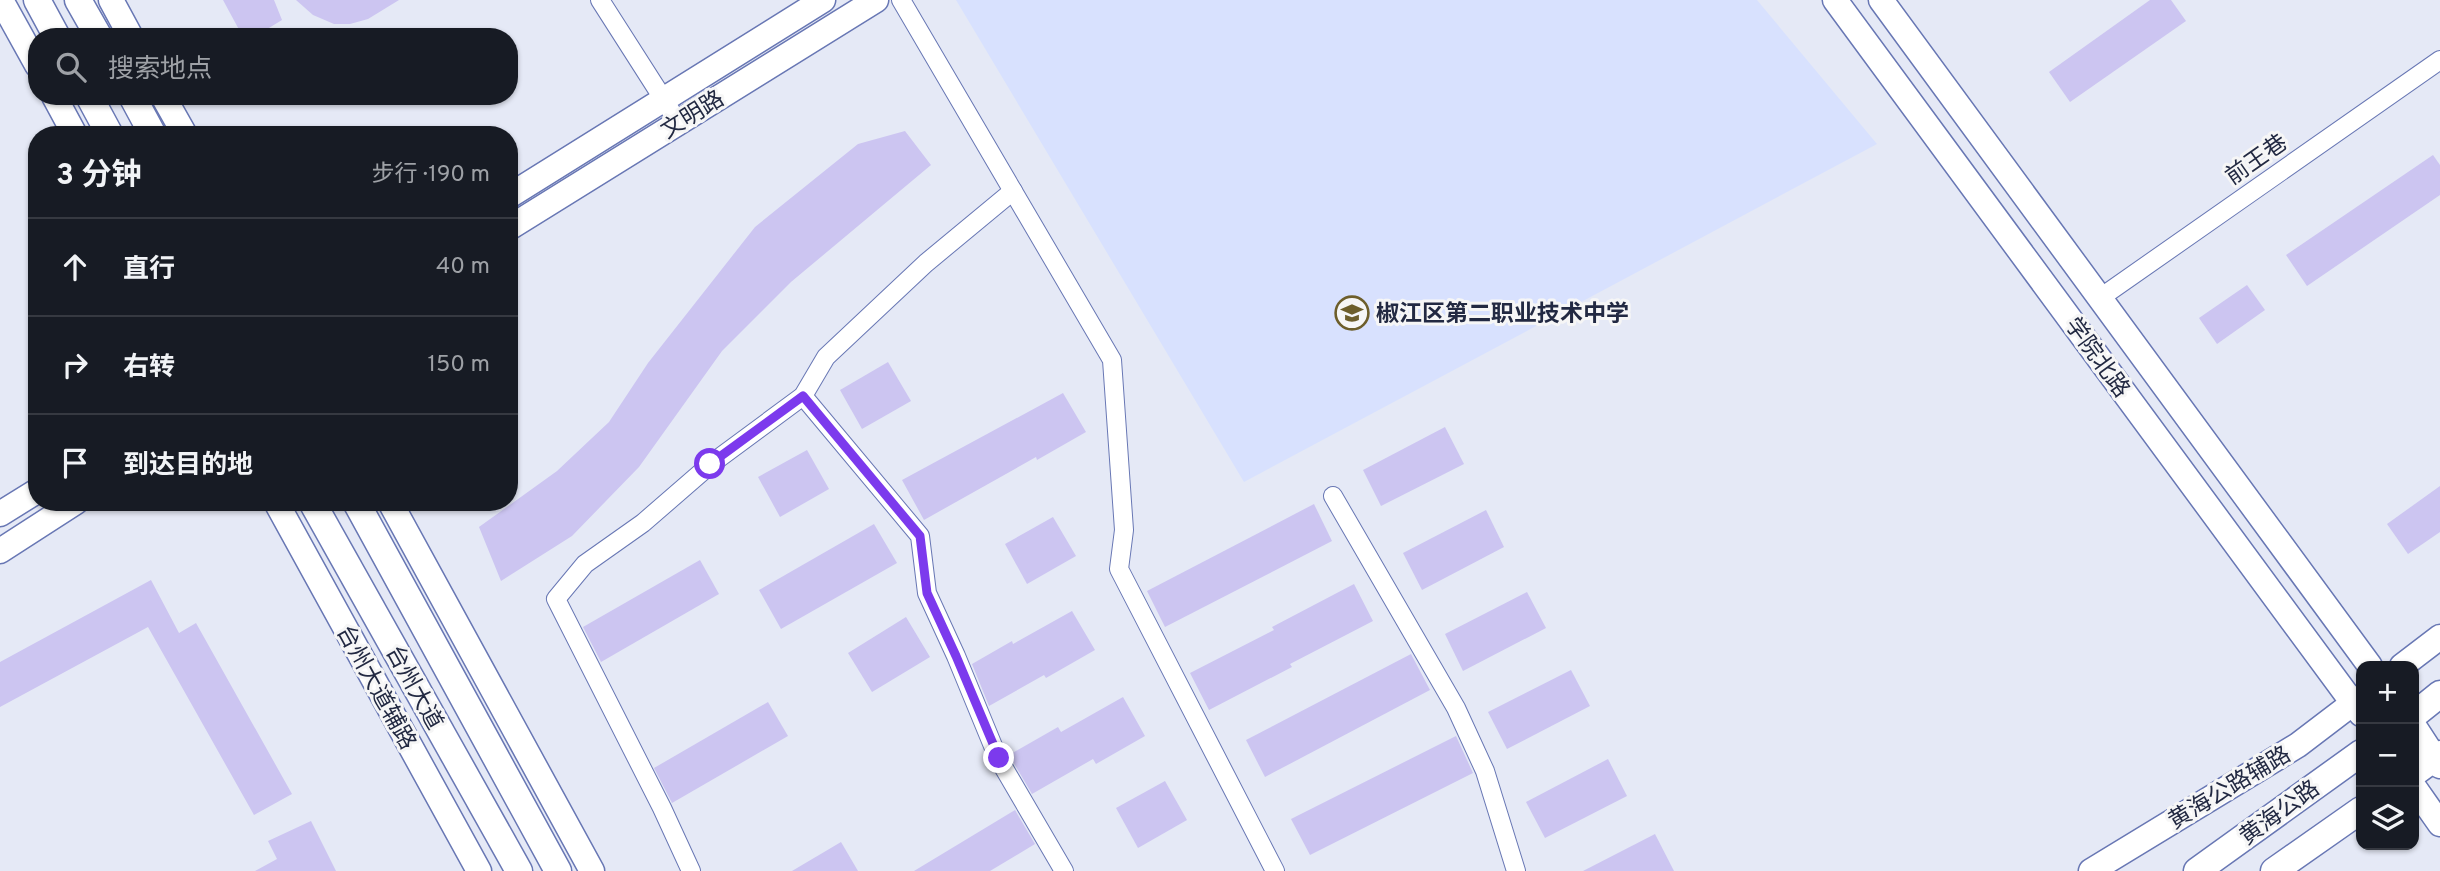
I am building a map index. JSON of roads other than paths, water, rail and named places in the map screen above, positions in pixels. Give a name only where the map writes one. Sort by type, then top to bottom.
[{"type":"main road","points":[[1,0],[28,49]]},
{"type":"main road","points":[[37,0],[52,28]]},
{"type":"main road","points":[[78,0],[94,28]]},
{"type":"main road","points":[[111,0],[126,28]]},
{"type":"main road","name":"文明路","points":[[518,190],[823,0]]},
{"type":"main road","name":"文明路","points":[[518,222],[876,0]]},
{"type":"main road","name":"学院北路","points":[[1835,0],[2356,701]]},
{"type":"main road","name":"学院北路","points":[[1881,0],[2366,661]]},
{"type":"main road","points":[[59,105],[70,126]]},
{"type":"main road","points":[[94,105],[105,126]]},
{"type":"main road","points":[[137,105],[148,126]]},
{"type":"main road","points":[[168,105],[180,126]]},
{"type":"main road","points":[[0,514],[28,497]]},
{"type":"main road","points":[[0,551],[62,511]]},
{"type":"main road","name":"台州大道辅路","points":[[281,511],[479,871]]},
{"type":"main road","name":"台州大道","points":[[317,511],[519,871]]},
{"type":"main road","name":"台州大道","points":[[361,511],[558,871]]},
{"type":"main road","points":[[395,511],[592,871]]},
{"type":"main road","points":[[2409,661],[2440,637]]},
{"type":"main road","points":[[2419,711],[2440,694]]},
{"type":"main road","name":"黄海公路辅路","points":[[2091,871],[2356,707]]},
{"type":"main road","points":[[2419,736],[2432,763]]},
{"type":"main road","name":"黄海公路","points":[[2197,871],[2356,757]]},
{"type":"main road","points":[[2419,794],[2440,824]]},
{"type":"main road","name":"黄海公路","points":[[2274,871],[2356,814]]},
{"type":"street","points":[[600,0],[678,122]]},
{"type":"street","points":[[901,0],[1112,360],[1124,530],[1119,569],[1275,871]]},
{"type":"street","name":"前王巷","points":[[2100,298],[2440,60]]},
{"type":"street","points":[[691,871],[556,599],[585,564],[643,523],[710,464],[803,396],[826,357],[926,263],[1013,191]]},
{"type":"street","points":[[803,396],[920,536],[927,593],[999,758],[1064,871]]},
{"type":"street","points":[[1333,496],[1456,708],[1485,771],[1516,871]]},
{"type":"place","name":"椒江区第二职业技术中学","points":[[1352,313]]}]
